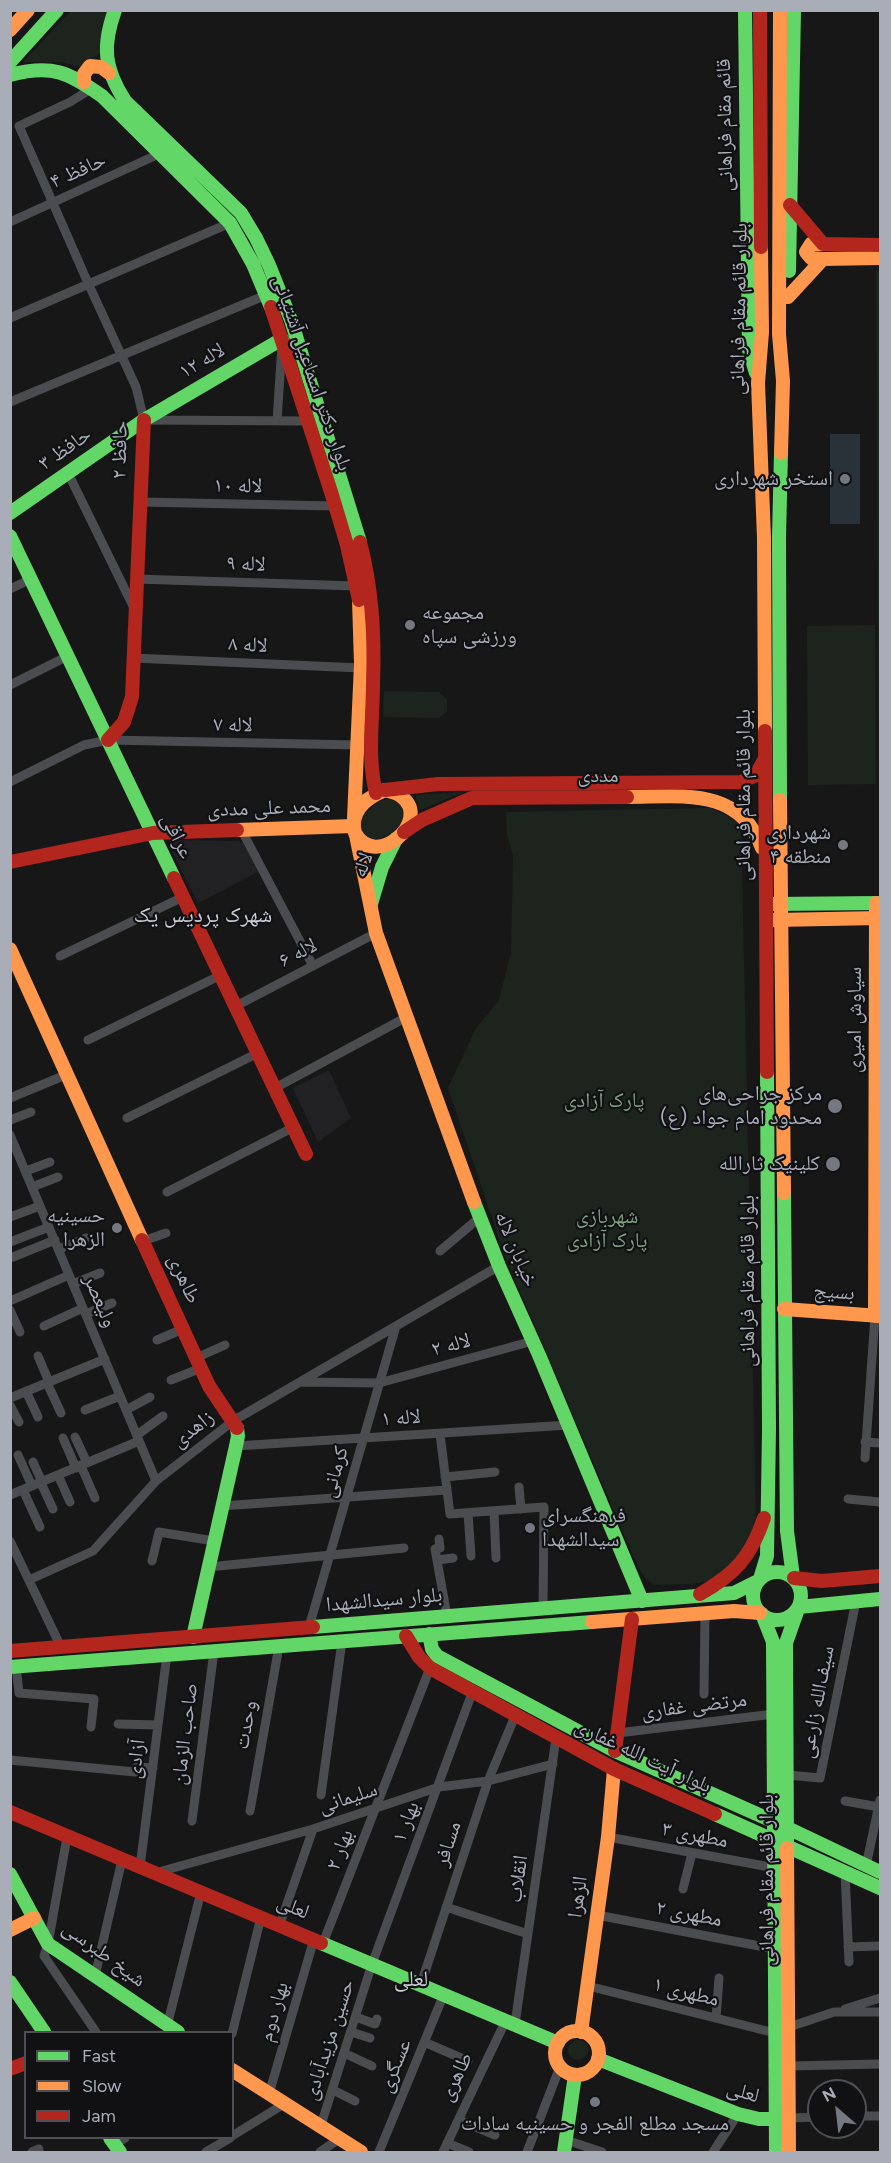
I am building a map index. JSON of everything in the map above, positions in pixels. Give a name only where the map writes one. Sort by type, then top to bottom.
[{"type":"main road","points":[[10,30],[28,10]]},
{"type":"main road","points":[[10,62],[57,10]]},
{"type":"main road","name":"بلوار دکتر اسماعیل آشتیانی","points":[[115,10],[109,24],[105,44],[109,73],[115,86],[125,101],[241,213],[255,234],[293,329],[357,533],[370,590],[375,642],[371,773],[380,792]]},
{"type":"main road","name":"قائم مقام فراهانی","points":[[745,10],[749,350],[758,383]]},
{"type":"main road","name":"بلوار قائم مقام فراهانی","points":[[760,10],[762,332],[758,383],[764,538],[766,862],[773,904],[781,920],[787,1531],[793,1578]]},
{"type":"main road","name":"بلوار قائم مقام فراهانی","points":[[759,1580],[767,1556],[769,1502],[766,920],[773,904],[783,381],[779,334],[780,10]]},
{"type":"main road","points":[[783,381],[789,350],[794,10]]},
{"type":"main road","points":[[88,85],[84,74],[90,66],[101,67],[109,73]]},
{"type":"main road","name":"بلوار دکتر اسماعیل آشتیانی","points":[[10,75],[28,70],[51,69],[88,85],[161,153],[230,223],[243,243],[282,339],[346,541],[356,586],[362,641],[354,827]]},
{"type":"main road","points":[[790,205],[823,251],[880,258]]},
{"type":"main road","points":[[788,297],[823,251],[880,245]]},
{"type":"main road","name":"لاله ۱۲","points":[[144,420],[282,339]]},
{"type":"main road","name":"حافظ ۳","points":[[10,513],[144,420]]},
{"type":"main road","name":"حافظ ۲","points":[[108,740],[124,722],[132,698],[144,420]]},
{"type":"main road","name":"عراقی","points":[[10,536],[306,1154]]},
{"type":"main road","name":"مددی","points":[[380,792],[438,783],[741,782],[753,778],[760,772],[765,756]]},
{"type":"main road","points":[[717,782],[726,795],[723,802]]},
{"type":"main road","points":[[380,792],[398,792],[406,797],[411,815],[400,835],[388,844],[374,847],[366,845],[354,827],[362,803],[380,792]]},
{"type":"main road","name":"مددی","points":[[400,835],[422,820],[472,798],[701,797],[723,802],[744,816],[757,832],[766,862]]},
{"type":"main road","name":"محمد علی مددی","points":[[10,862],[153,833],[354,827]]},
{"type":"main road","name":"لاله","points":[[354,827],[371,906]]},
{"type":"main road","name":"لاله","points":[[371,906],[382,867],[400,835]]},
{"type":"main road","points":[[773,904],[878,903]]},
{"type":"main road","name":"سیاوش امیری","points":[[878,903],[878,1316]]},
{"type":"main road","name":"خیابان لاله","points":[[371,906],[376,933],[405,1017],[479,1218],[642,1601]]},
{"type":"main road","points":[[766,920],[878,918]]},
{"type":"main road","name":"طاهری","points":[[10,949],[214,1396],[233,1421]]},
{"type":"main road","name":"بسیج","points":[[784,1309],[878,1316]]},
{"type":"main road","points":[[192,1637],[236,1446],[237,1430],[233,1421]]},
{"type":"main road","points":[[694,1596],[724,1581],[741,1566],[752,1552],[769,1502]]},
{"type":"main road","points":[[793,1578],[800,1589],[801,1601],[798,1608],[787,1618],[781,1620],[767,1618],[761,1614],[753,1594],[759,1580],[776,1572],[793,1578],[822,1581],[880,1576]]},
{"type":"main road","name":"بلوار سیدالشهدا","points":[[10,1651],[734,1593],[759,1580]]},
{"type":"main road","points":[[822,1581],[825,1603]]},
{"type":"main road","points":[[734,1593],[734,1611]]},
{"type":"main road","points":[[798,1608],[825,1603],[880,1599]]},
{"type":"main road","name":"بلوار قائم مقام فراهانی","points":[[776,2152],[789,2066],[786,1643],[798,1608]]},
{"type":"main road","name":"بلوار سیدالشهدا","points":[[13,1666],[705,1613],[734,1611],[761,1614]]},
{"type":"main road","name":"بلوار قائم مقام فراهانی","points":[[761,1614],[773,1642],[775,2033],[782,2119],[789,2152]]},
{"type":"main road","points":[[615,1751],[632,1619]]},
{"type":"main road","points":[[342,1641],[344,1624]]},
{"type":"main road","name":"بلوار آیت الله غفاری","points":[[429,1634],[436,1656],[479,1680],[615,1751],[775,1822],[880,1872]]},
{"type":"main road","name":"بلوار آیت الله غفاری","points":[[406,1636],[419,1658],[430,1668],[514,1716],[614,1768],[880,1888]]},
{"type":"main road","points":[[472,1693],[479,1680]]},
{"type":"main road","name":"الزهرا","points":[[581,2032],[608,1837],[614,1768]]},
{"type":"main road","name":"لعلی","points":[[10,1812],[558,2043]]},
{"type":"main road","points":[[10,1874],[34,1918]]},
{"type":"main road","name":"شیخ طبرسی","points":[[10,1930],[34,1918],[48,1944],[172,2029]]},
{"type":"main road","points":[[10,1982],[43,2031]]},
{"type":"main road","points":[[570,2032],[581,2032],[592,2037],[596,2042],[598,2059],[591,2070],[575,2075],[560,2067],[555,2055],[558,2043],[570,2032]]},
{"type":"main road","name":"لعلی","points":[[598,2059],[738,2114],[759,2120],[782,2119]]},
{"type":"main road","points":[[234,2071],[361,2152]]},
{"type":"main road","points":[[565,2146],[575,2075]]},
{"type":"street","name":"حافظ ۲","points":[[88,85],[70,102],[19,126],[136,387],[144,420]]},
{"type":"street","name":"حافظ ۴","points":[[10,222],[161,153]]},
{"type":"street","points":[[10,318],[230,223]]},
{"type":"street","points":[[10,402],[266,295]]},
{"type":"street","points":[[278,421],[282,339]]},
{"type":"street","points":[[144,420],[308,421]]},
{"type":"street","points":[[68,473],[135,609]]},
{"type":"street","name":"لاله ۱۰","points":[[140,502],[335,506]]},
{"type":"street","points":[[10,589],[31,579]]},
{"type":"street","name":"لاله ۹","points":[[136,579],[356,586]]},
{"type":"street","points":[[10,686],[68,656]]},
{"type":"street","name":"لاله ۸","points":[[133,658],[361,668]]},
{"type":"street","name":"لاله ۷","points":[[10,782],[84,745],[108,740],[358,745]]},
{"type":"street","points":[[242,831],[313,966]]},
{"type":"street","points":[[60,956],[183,897]]},
{"type":"street","name":"لاله ۶","points":[[236,1006],[376,933]]},
{"type":"street","points":[[88,1040],[221,975]]},
{"type":"street","points":[[275,1088],[405,1017]]},
{"type":"street","points":[[127,1118],[258,1053]]},
{"type":"street","points":[[10,1098],[68,1074]]},
{"type":"street","points":[[10,1120],[31,1112]]},
{"type":"street","points":[[167,1192],[294,1127]]},
{"type":"street","name":"ولیعصر","points":[[10,1135],[156,1481]]},
{"type":"street","points":[[26,1171],[50,1162]]},
{"type":"street","points":[[32,1187],[58,1177]]},
{"type":"street","points":[[10,1217],[40,1206]]},
{"type":"street","points":[[440,1251],[479,1218]]},
{"type":"street","points":[[10,1242],[49,1227]]},
{"type":"street","points":[[143,1241],[166,1233]]},
{"type":"street","points":[[14,1257],[86,1238]]},
{"type":"street","name":"زاهدی","points":[[29,1580],[93,1551],[156,1481],[233,1421],[499,1266]]},
{"type":"street","points":[[10,1301],[71,1280],[100,1273]]},
{"type":"street","points":[[44,1326],[112,1303]]},
{"type":"street","points":[[10,1310],[20,1332]]},
{"type":"street","points":[[865,1458],[878,1316]]},
{"type":"street","name":"کرمانی","points":[[309,1627],[396,1326]]},
{"type":"street","points":[[157,1340],[183,1329]]},
{"type":"street","name":"لاله ۲","points":[[298,1382],[379,1383],[532,1341]]},
{"type":"street","points":[[171,1380],[225,1345]]},
{"type":"street","points":[[38,1356],[61,1413]]},
{"type":"street","points":[[19,1422],[11,1397],[105,1359]]},
{"type":"street","points":[[870,1389],[880,1389]]},
{"type":"street","points":[[26,1392],[38,1417]]},
{"type":"street","points":[[85,1410],[120,1396]]},
{"type":"street","points":[[126,1410],[150,1397]]},
{"type":"street","points":[[10,1495],[81,1466],[138,1438],[163,1416]]},
{"type":"street","name":"لاله ۱","points":[[236,1446],[568,1425]]},
{"type":"street","points":[[440,1434],[450,1514],[544,1507],[543,1609]]},
{"type":"street","points":[[75,1437],[81,1466]]},
{"type":"street","points":[[63,1438],[81,1466],[95,1498]]},
{"type":"street","points":[[866,1442],[880,1443]]},
{"type":"street","points":[[18,1455],[35,1485],[53,1509]]},
{"type":"street","points":[[33,1462],[40,1527]]},
{"type":"street","points":[[446,1477],[495,1472]]},
{"type":"street","points":[[58,1475],[70,1502]]},
{"type":"street","points":[[519,1487],[521,1509]]},
{"type":"street","points":[[221,1506],[447,1490]]},
{"type":"street","points":[[849,1499],[880,1502]]},
{"type":"street","points":[[494,1511],[496,1558]]},
{"type":"street","points":[[468,1513],[471,1556]]},
{"type":"street","points":[[152,1561],[159,1532],[214,1540]]},
{"type":"street","points":[[439,1539],[440,1548],[435,1549],[447,1616]]},
{"type":"street","points":[[11,1544],[61,1647]]},
{"type":"street","points":[[208,1567],[404,1548]]},
{"type":"street","points":[[437,1560],[453,1558]]},
{"type":"street","name":"سیف‌الله زارعی","points":[[788,1775],[820,1778],[856,1601]]},
{"type":"street","points":[[704,1694],[705,1613]]},
{"type":"street","points":[[321,1795],[342,1641]]},
{"type":"street","name":"وحدت","points":[[250,1810],[279,1646]]},
{"type":"street","name":"صاحب الزمان","points":[[192,1821],[214,1651]]},
{"type":"street","name":"آزادی","points":[[140,1867],[167,1654]]},
{"type":"street","points":[[13,1666],[18,1693],[94,1699],[91,1727]]},
{"type":"street","name":"بهار ۲","points":[[319,1941],[375,1809],[430,1668]]},
{"type":"street","name":"بهار ۱","points":[[372,1964],[472,1693]]},
{"type":"street","name":"مرتضی غفاری","points":[[618,1733],[774,1714]]},
{"type":"street","name":"مسافر","points":[[421,1984],[488,1781],[514,1716]]},
{"type":"street","points":[[118,1724],[158,1725]]},
{"type":"street","name":"انقلاب","points":[[511,2022],[528,1934],[556,1738]]},
{"type":"street","points":[[10,1760],[135,1772],[137,1767],[153,1768]]},
{"type":"street","name":"سلیمانی","points":[[155,1873],[313,1829],[439,1787],[488,1781],[553,1764]]},
{"type":"street","points":[[845,1801],[880,1804],[866,1866]]},
{"type":"street","points":[[280,1924],[313,1829]]},
{"type":"street","points":[[66,1837],[44,1956],[95,2031]]},
{"type":"street","name":"مطهری ۳","points":[[608,1837],[775,1868]]},
{"type":"street","points":[[683,1889],[692,1853]]},
{"type":"street","points":[[95,1976],[122,1860]]},
{"type":"street","points":[[845,1872],[849,1962]]},
{"type":"street","points":[[172,2029],[201,1892]]},
{"type":"street","points":[[446,1907],[528,1934]]},
{"type":"street","name":"مطهری ۲","points":[[597,1915],[775,1949]]},
{"type":"street","points":[[233,2031],[261,1917]]},
{"type":"street","name":"بهار دوم","points":[[269,2094],[319,1941]]},
{"type":"street","points":[[848,1947],[878,1946]]},
{"type":"street","name":"حسین مزیدآبادی","points":[[321,2128],[372,1964]]},
{"type":"street","points":[[716,2018],[719,1978]]},
{"type":"street","name":"مطهری ۱","points":[[588,1986],[775,2033]]},
{"type":"street","name":"عسگری","points":[[379,2152],[444,1994]]},
{"type":"street","points":[[789,2027],[880,1998]]},
{"type":"street","points":[[834,2012],[880,2012]]},
{"type":"street","points":[[356,2017],[375,2024],[376,2019]]},
{"type":"street","name":"طاهری","points":[[445,2148],[511,2022]]},
{"type":"street","points":[[351,2032],[370,2038]]},
{"type":"street","points":[[424,2042],[468,2061]]},
{"type":"street","points":[[344,2054],[372,2066]]},
{"type":"street","points":[[789,2066],[880,2064]]},
{"type":"street","points":[[527,2152],[560,2067]]},
{"type":"street","points":[[333,2090],[355,2101]]},
{"type":"street","points":[[234,2135],[284,2104]]},
{"type":"street","points":[[713,2152],[738,2114]]},
{"type":"street","points":[[782,2119],[807,2118]]},
{"type":"street","points":[[459,2120],[495,2135]]},
{"type":"street","points":[[206,2152],[228,2139]]},
{"type":"street","points":[[320,2152],[339,2139]]},
{"type":"street","points":[[565,2146],[602,2152]]},
{"type":"street","points":[[445,2148],[469,2152]]},
{"type":"shaded area","name":"استخر شهرداری","points":[[830,434],[860,434],[860,524],[830,524]]},
{"type":"shaded area","points":[[172,840],[239,841],[244,844],[258,872],[198,903],[169,846]]},
{"type":"shaded area","points":[[329,1070],[351,1118],[318,1142],[293,1088]]},
{"type":"green space","points":[[71,11],[110,11],[102,52],[80,67],[61,62],[23,62]]},
{"type":"green space","points":[[876,270],[880,270],[879,798]]},
{"type":"green space","points":[[875,625],[876,784],[808,785],[807,626]]},
{"type":"green space","points":[[384,691],[439,692],[447,699],[447,711],[439,718],[383,717]]},
{"type":"green space","points":[[464,792],[420,810],[415,795]]},
{"type":"green space","points":[[391,798],[400,803],[404,809],[404,816],[400,824],[387,836],[368,839],[361,830],[362,816],[378,802]]},
{"type":"green space","name":"پارک آزادی","points":[[711,808],[741,823],[756,1517],[742,1556],[729,1571],[720,1577],[690,1584],[653,1585],[638,1567],[506,1259],[448,1088],[475,1030],[499,1000],[511,953],[513,856],[507,834],[506,812]]},
{"type":"green space","points":[[578,2040],[585,2043],[588,2050],[585,2057],[578,2060],[571,2057],[568,2050],[571,2043]]},
{"type":"traffic: fast","points":[[10,62],[57,10]]},
{"type":"traffic: fast","points":[[115,10],[108,35],[107,57],[113,78],[125,101],[241,213],[269,265],[291,320],[360,542]]},
{"type":"traffic: fast","points":[[745,10],[749,350],[756,373]]},
{"type":"traffic: fast","points":[[789,271],[794,10]]},
{"type":"traffic: fast","points":[[10,75],[37,70],[59,72],[79,81],[102,96],[230,223],[253,264],[271,307]]},
{"type":"traffic: fast","points":[[10,513],[144,420],[282,339]]},
{"type":"traffic: fast","points":[[780,800],[781,453]]},
{"type":"traffic: fast","points":[[10,536],[174,878]]},
{"type":"traffic: fast","points":[[371,904],[382,867],[396,839]]},
{"type":"traffic: fast","points":[[772,904],[880,903]]},
{"type":"traffic: fast","points":[[760,1579],[767,1556],[769,1430],[767,1072]]},
{"type":"traffic: fast","points":[[784,1193],[787,1531],[793,1577]]},
{"type":"traffic: fast","points":[[474,1202],[642,1601]]},
{"type":"traffic: fast","points":[[193,1637],[236,1446],[237,1428]]},
{"type":"traffic: fast","points":[[777,1572],[794,1579],[801,1596],[794,1613],[777,1620],[760,1613],[753,1596],[760,1579],[777,1572]]},
{"type":"traffic: fast","points":[[313,1627],[734,1593],[758,1581]]},
{"type":"traffic: fast","points":[[799,1607],[880,1599]]},
{"type":"traffic: fast","points":[[787,1848],[786,1643],[798,1609]]},
{"type":"traffic: fast","points":[[762,1614],[773,1642],[776,2152]]},
{"type":"traffic: fast","points":[[10,1667],[592,1622]]},
{"type":"traffic: fast","points":[[429,1634],[432,1649],[437,1656],[615,1751],[775,1822],[880,1872]]},
{"type":"traffic: fast","points":[[715,1814],[880,1888]]},
{"type":"traffic: fast","points":[[10,1874],[48,1944],[177,2031]]},
{"type":"traffic: fast","points":[[321,1943],[558,2043]]},
{"type":"traffic: fast","points":[[10,1982],[43,2031]]},
{"type":"traffic: fast","points":[[598,2059],[738,2114],[759,2119],[783,2119]]},
{"type":"traffic: fast","points":[[564,2152],[575,2075]]},
{"type":"traffic: fast","points":[[111,2139],[120,2152]]},
{"type":"traffic: slow","points":[[10,30],[28,10]]},
{"type":"traffic: slow","points":[[780,10],[779,334],[783,381],[781,453]]},
{"type":"traffic: slow","points":[[84,82],[84,74],[90,66],[101,67],[109,73]]},
{"type":"traffic: slow","points":[[823,244],[811,244],[806,252],[811,258],[823,259]]},
{"type":"traffic: slow","points":[[761,247],[762,332],[758,383],[764,538],[765,731]]},
{"type":"traffic: slow","points":[[788,297],[823,259],[880,258]]},
{"type":"traffic: slow","points":[[354,818],[361,664],[359,600]]},
{"type":"traffic: slow","points":[[385,790],[402,797],[409,807],[410,818],[406,829],[398,838],[375,847],[364,843],[355,833],[354,818],[366,801],[385,790]]},
{"type":"traffic: slow","points":[[627,797],[687,797],[706,799],[723,805],[739,814],[752,828],[762,848]]},
{"type":"traffic: slow","points":[[780,800],[784,1193]]},
{"type":"traffic: slow","points":[[237,830],[353,826]]},
{"type":"traffic: slow","points":[[356,835],[376,933],[474,1202]]},
{"type":"traffic: slow","points":[[875,1316],[876,903]]},
{"type":"traffic: slow","points":[[774,920],[880,918]]},
{"type":"traffic: slow","points":[[10,949],[142,1240]]},
{"type":"traffic: slow","points":[[784,1309],[880,1316]]},
{"type":"traffic: slow","points":[[592,1622],[734,1611],[760,1613]]},
{"type":"traffic: slow","points":[[581,2032],[608,1837],[614,1769]]},
{"type":"traffic: slow","points":[[787,1848],[789,2152]]},
{"type":"traffic: slow","points":[[10,1930],[34,1918]]},
{"type":"traffic: slow","points":[[577,2031],[592,2038],[599,2053],[592,2068],[577,2075],[562,2068],[555,2053],[562,2038],[577,2031]]},
{"type":"traffic: slow","points":[[234,2071],[361,2152]]},
{"type":"traffic: jam","points":[[760,10],[761,247]]},
{"type":"traffic: jam","points":[[790,205],[823,244],[880,245]]},
{"type":"traffic: jam","points":[[271,307],[332,495],[347,545],[359,600]]},
{"type":"traffic: jam","points":[[108,740],[124,722],[132,697],[144,420]]},
{"type":"traffic: jam","points":[[360,542],[370,594],[373,629],[371,752],[376,793]]},
{"type":"traffic: jam","points":[[765,731],[767,1072]]},
{"type":"traffic: jam","points":[[385,790],[438,784],[741,782],[756,775],[764,760]]},
{"type":"traffic: jam","points":[[404,832],[422,820],[472,798],[627,797]]},
{"type":"traffic: jam","points":[[10,862],[153,833],[237,830]]},
{"type":"traffic: jam","points":[[174,878],[306,1154]]},
{"type":"traffic: jam","points":[[142,1240],[209,1386],[237,1428]]},
{"type":"traffic: jam","points":[[700,1594],[723,1579],[740,1563],[753,1544],[764,1518]]},
{"type":"traffic: jam","points":[[794,1578],[822,1581],[880,1576]]},
{"type":"traffic: jam","points":[[615,1751],[632,1619]]},
{"type":"traffic: jam","points":[[10,1651],[313,1627]]},
{"type":"traffic: jam","points":[[406,1636],[419,1657],[430,1668],[614,1769],[715,1814]]},
{"type":"traffic: jam","points":[[10,1812],[321,1943]]},
{"type":"traffic: jam","points":[[10,2069],[24,2064]]},
{"type":"place","name":"استخر شهرداری","points":[[845,479]]},
{"type":"place","name":"مجموعه ورزشی سپاه","points":[[410,625]]},
{"type":"place","name":"شهرداری منطقه ۴","points":[[843,845]]},
{"type":"place","name":"مرکز جراحی‌های محدود امام جواد (ع)","points":[[835,1106]]},
{"type":"place","name":"کلینیک ثارالله","points":[[833,1164]]},
{"type":"place","name":"حسینیه الزهرا","points":[[117,1228]]},
{"type":"place","name":"فرهنگسرای سیدالشهدا","points":[[530,1528]]},
{"type":"place","name":"مسجد مطلع الفجر و حسینیه سادات","points":[[595,2102]]},
{"type":"district","name":"شهرک پردیس یک","points":[[203,916]]},
{"type":"district","name":"لعلی","points":[[411,1980]]},
{"type":"park label","name":"شهربازی پارک آزادی","points":[[607,1229]]}]
